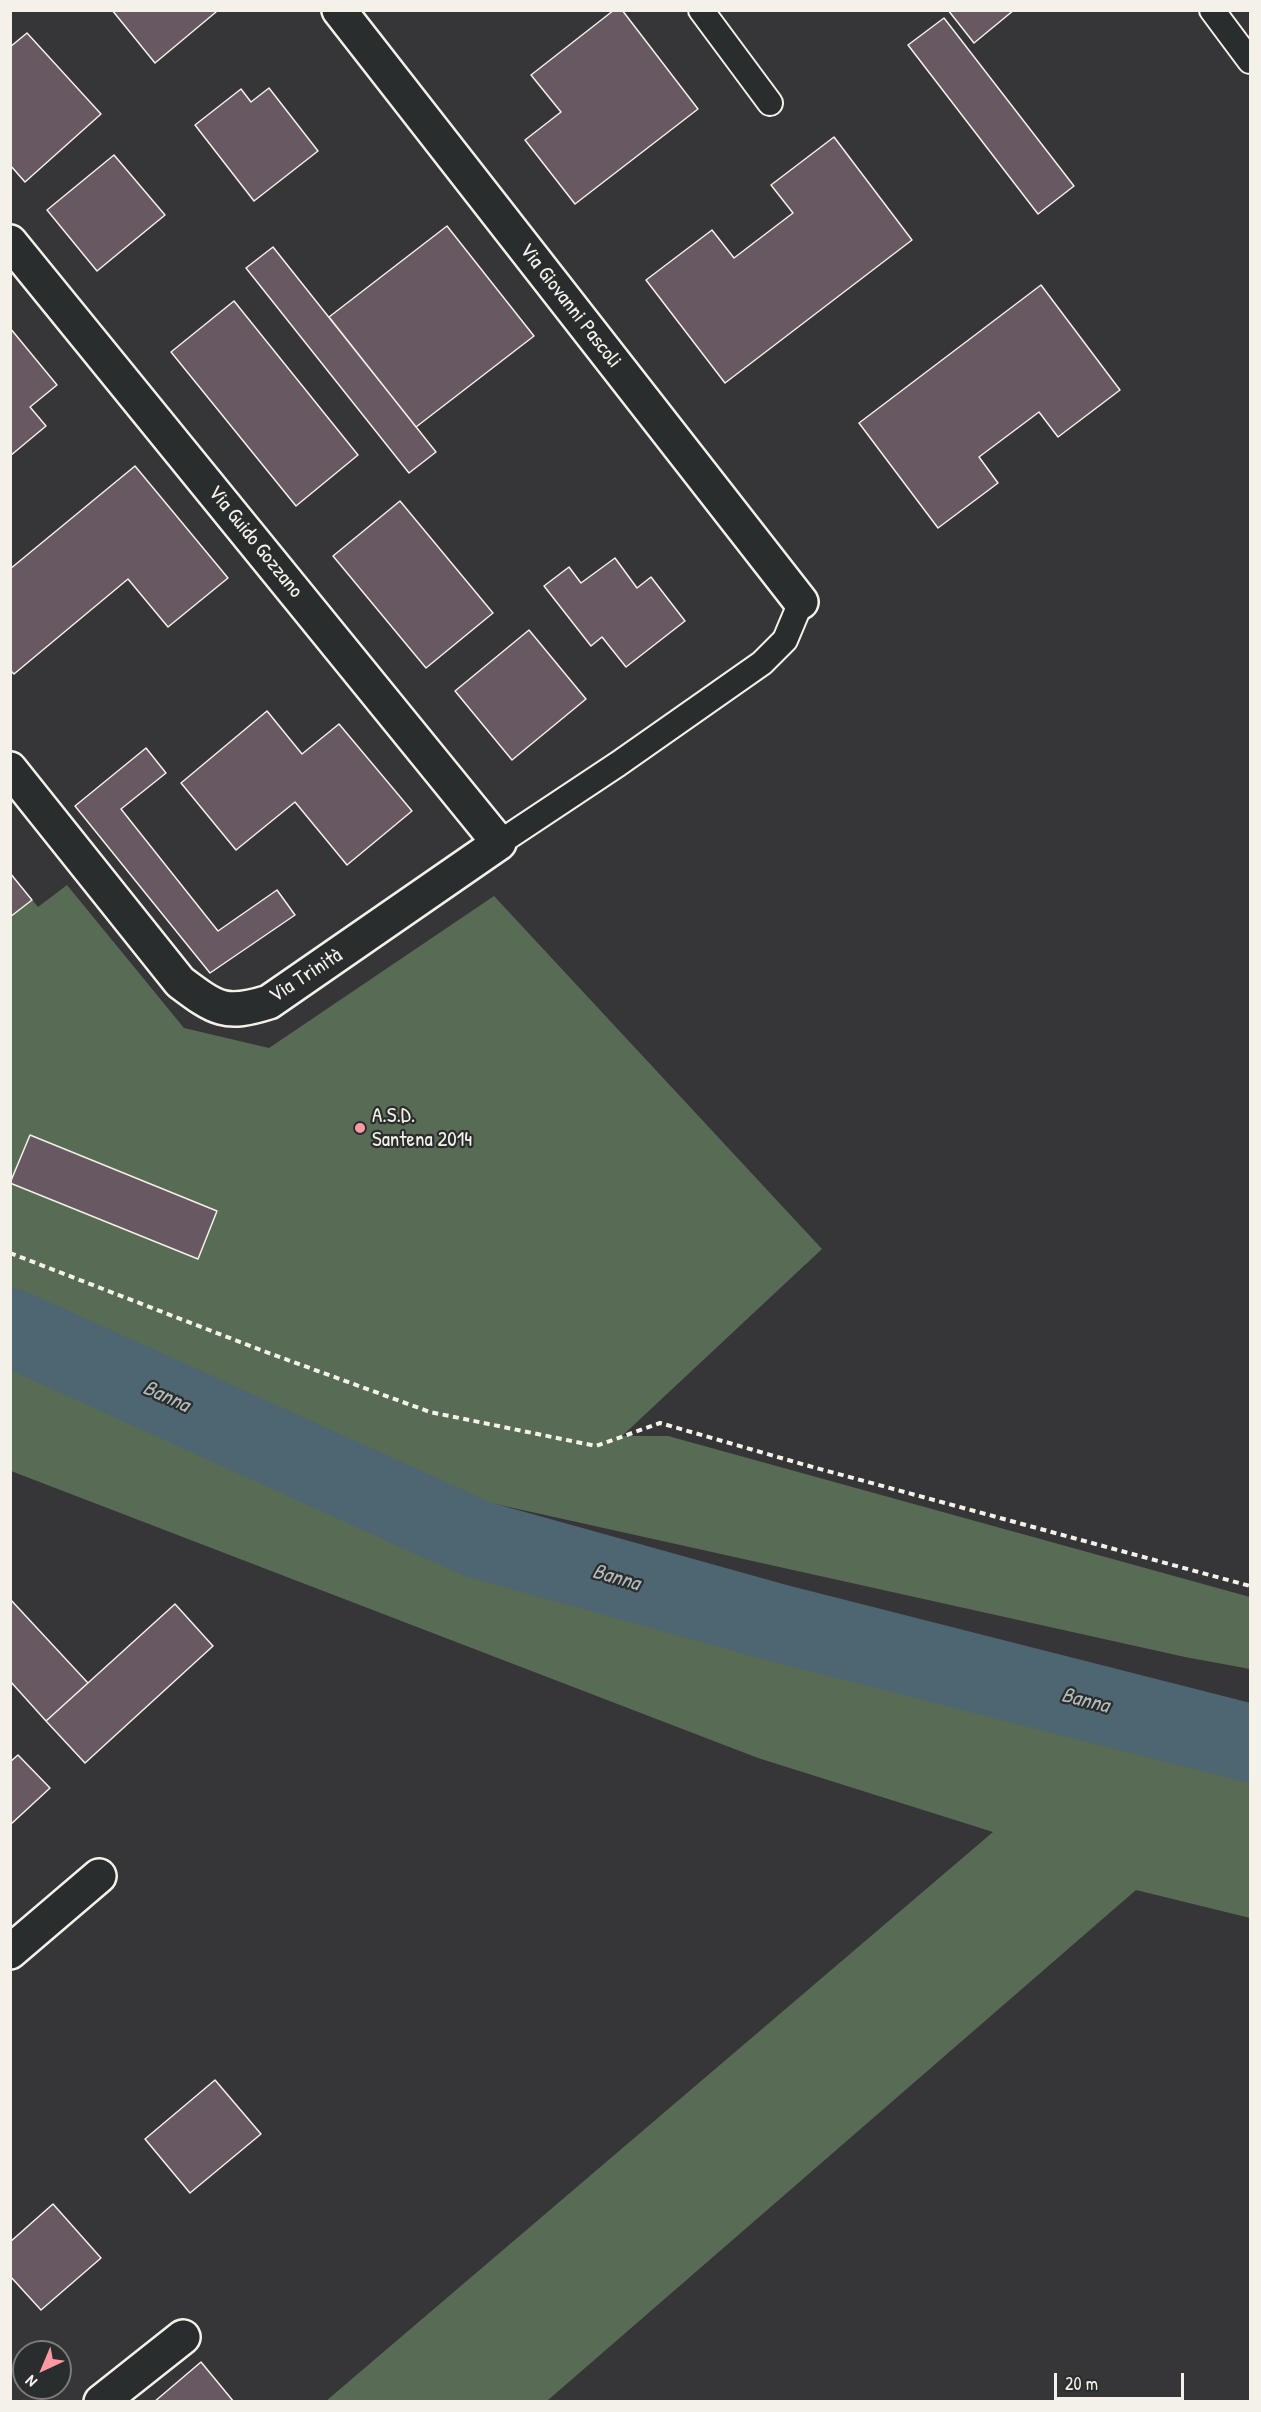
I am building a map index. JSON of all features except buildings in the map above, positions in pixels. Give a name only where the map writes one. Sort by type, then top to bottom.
[{"type":"street","name":"Via Giovanni Pascoli","points":[[339,10],[801,602]]},
{"type":"street","name":"Via Guido Gozzano","points":[[10,242],[500,843]]},
{"type":"street","name":"Via Trinità","points":[[10,769],[180,982],[211,1005],[242,1011],[269,1002],[500,843]]},
{"type":"street","points":[[10,1952],[99,1876]]},
{"type":"street","points":[[100,2402],[183,2337]]},
{"type":"lane","points":[[701,10],[770,103]]},
{"type":"lane","points":[[1212,10],[1251,61]]},
{"type":"lane","points":[[500,843],[762,663],[785,640],[801,602]]},
{"type":"path","points":[[10,1253],[266,1353],[430,1412],[597,1446],[660,1423],[808,1466],[1251,1587]]},
{"type":"green space","name":"A.S.D. Santena 2014","points":[[10,873],[38,907],[67,885],[184,1028],[269,1048],[494,896],[822,1249],[622,1436],[668,1436],[1250,1597],[1250,1669],[1185,1657],[464,1497],[198,1380],[11,1308]]},
{"type":"green space","points":[[11,1360],[412,1533],[587,1597],[1072,1708],[1250,1754],[1250,1918],[1136,1890],[547,2401],[326,2401],[993,1832],[758,1758],[11,1471]]},
{"type":"waterway","name":"Banna","points":[[10,1327],[477,1539],[778,1623],[1250,1743]]},
{"type":"place","name":"A.S.D. Santena 2014","points":[[360,1128]]}]
